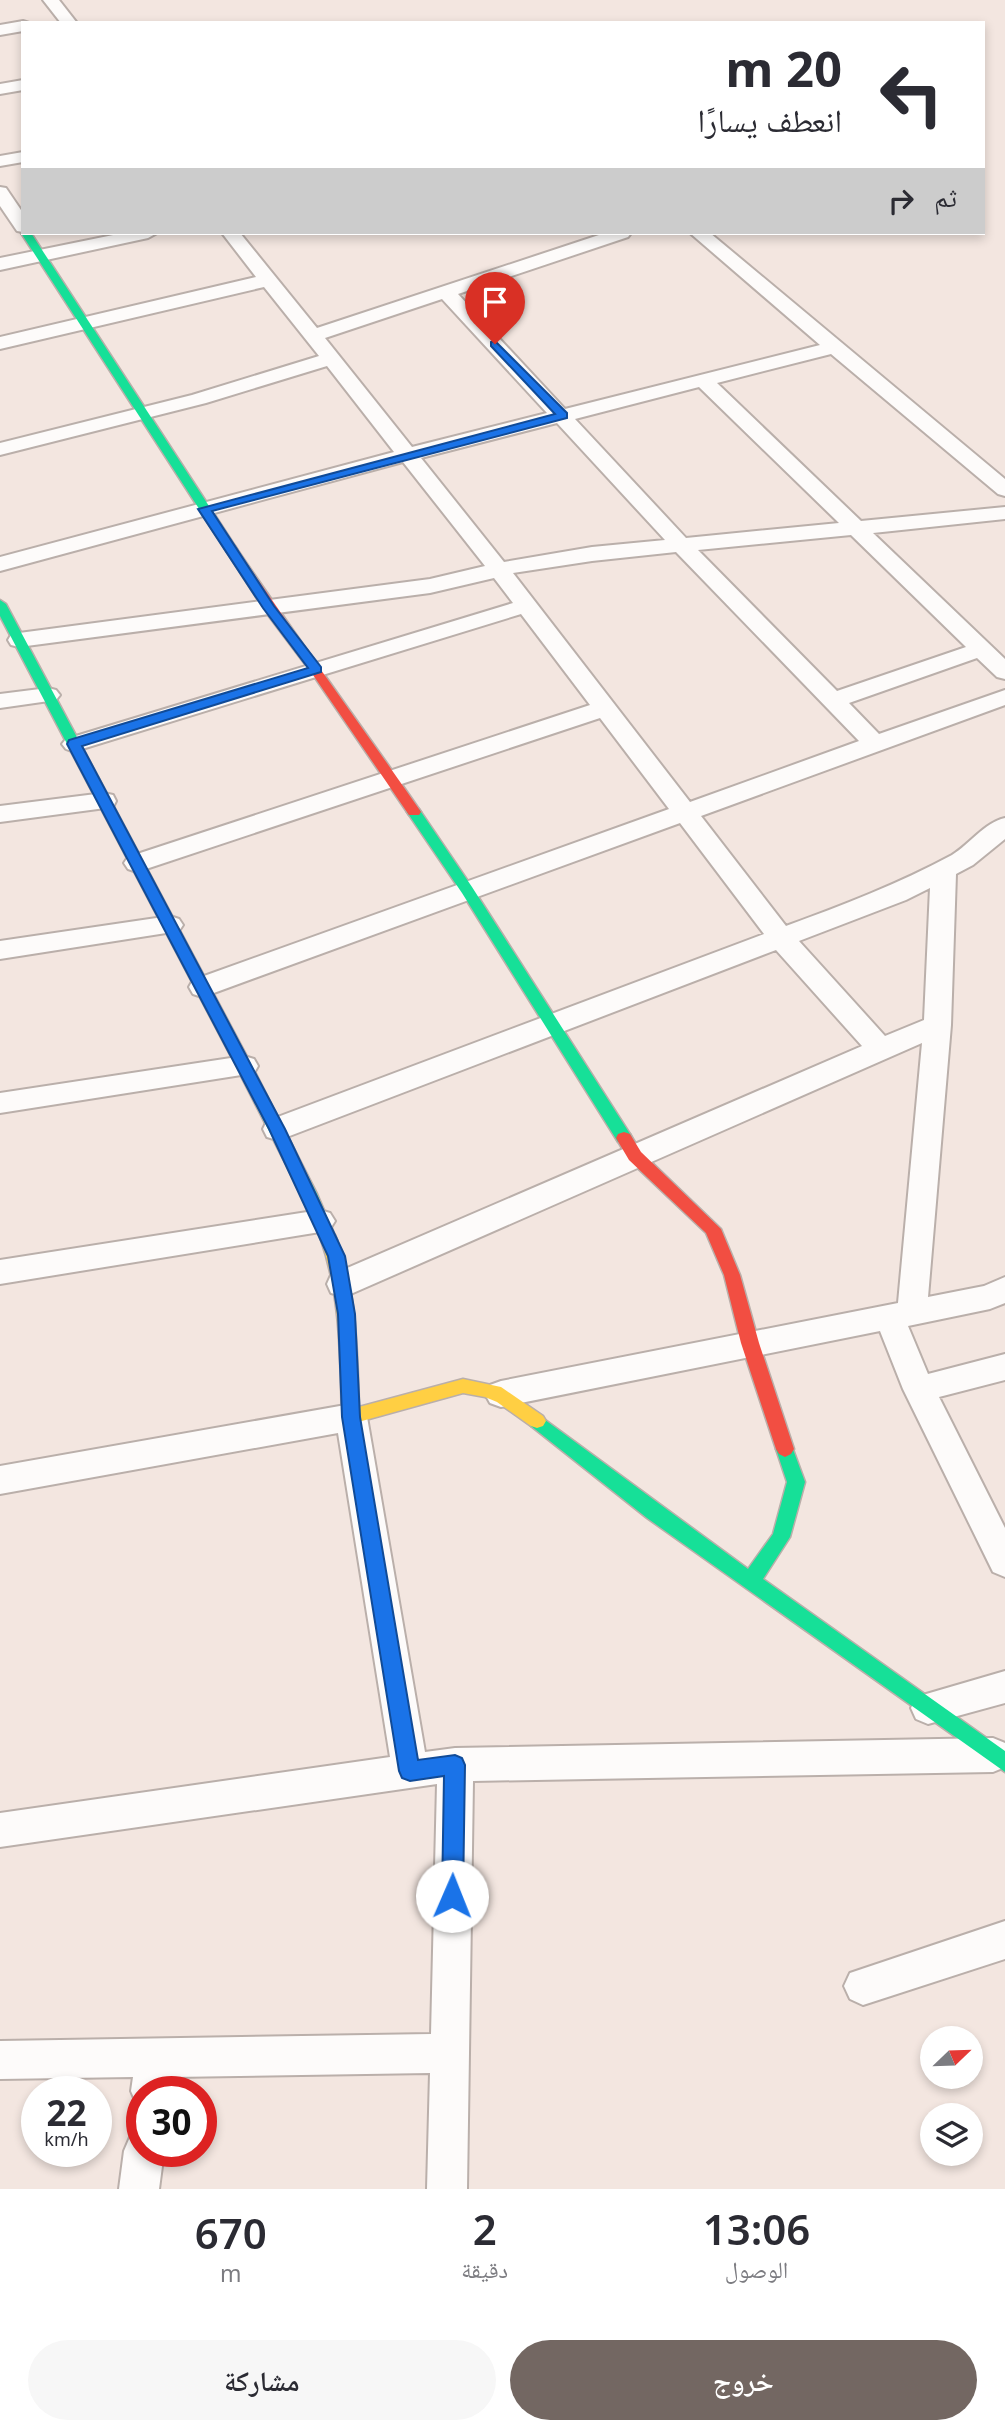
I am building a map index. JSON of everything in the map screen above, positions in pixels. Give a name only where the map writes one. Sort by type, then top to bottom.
[{"type":"street","points":[[51,0],[68,20]]},
{"type":"street","points":[[0,30],[21,26]]},
{"type":"street","points":[[0,89],[21,85]]},
{"type":"street","points":[[0,162],[21,157]]},
{"type":"street","points":[[0,192],[21,224]]},
{"type":"street","points":[[27,235],[269,608],[316,670],[467,890],[635,1156],[713,1229],[732,1275],[750,1343],[796,1482],[780,1537],[751,1580]]},
{"type":"street","points":[[0,264],[139,235]]},
{"type":"street","points":[[233,235],[500,571],[682,813],[780,937],[880,1049]]},
{"type":"street","points":[[311,336],[616,235]]},
{"type":"street","points":[[701,235],[1005,490]]},
{"type":"street","points":[[0,343],[268,280]]},
{"type":"street","points":[[444,290],[680,544],[875,744]]},
{"type":"street","points":[[0,564],[406,455],[835,348]]},
{"type":"street","points":[[0,449],[144,414],[329,359]]},
{"type":"street","points":[[703,380],[1005,672]]},
{"type":"street","points":[[19,640],[430,586],[592,554],[855,525],[1005,513]]},
{"type":"street","points":[[0,604],[277,1129],[336,1256],[346,1314],[351,1417],[410,1771]]},
{"type":"street","points":[[74,744],[525,606]]},
{"type":"street","points":[[833,701],[981,649]]},
{"type":"street","points":[[0,701],[48,695]]},
{"type":"street","points":[[202,986],[1005,697]]},
{"type":"street","points":[[137,863],[603,709]]},
{"type":"street","points":[[0,814],[104,801]]},
{"type":"street","points":[[277,1129],[897,894],[943,872],[984,845],[1005,826]]},
{"type":"street","points":[[943,872],[937,1025],[900,1315],[919,1388],[1005,1562]]},
{"type":"street","points":[[0,950],[170,925]]},
{"type":"street","points":[[342,1284],[937,1025]]},
{"type":"street","points":[[0,1103],[244,1066]]},
{"type":"street","points":[[0,1272],[320,1221]]},
{"type":"street","points":[[501,1394],[990,1297],[1005,1289]]},
{"type":"street","points":[[919,1388],[1005,1367]]},
{"type":"street","points":[[0,1480],[351,1417],[463,1386],[482,1387],[501,1394],[654,1512],[1000,1759]]},
{"type":"street","points":[[928,1708],[1005,1687]]},
{"type":"street","points":[[0,1830],[455,1765],[1000,1759]]},
{"type":"street","points":[[447,2189],[455,1765]]},
{"type":"street","points":[[863,1986],[1005,1940]]},
{"type":"street","points":[[0,2060],[153,2074],[449,2053]]},
{"type":"street","points":[[139,2189],[142,2167]]},
{"type":"traffic: fast","points":[[27,235],[231,549]]},
{"type":"traffic: fast","points":[[0,604],[244,1066],[309,1194],[329,1240]]},
{"type":"traffic: fast","points":[[414,812],[467,890],[624,1138]]},
{"type":"traffic: fast","points":[[537,1421],[654,1512],[1005,1763]]},
{"type":"traffic: fast","points":[[751,1580],[781,1537],[796,1482],[785,1449]]},
{"type":"traffic: slow","points":[[329,1240],[342,1282],[345,1304],[351,1417],[463,1386],[495,1393],[537,1421]]},
{"type":"traffic: jam","points":[[231,549],[269,608],[316,669],[414,812]]},
{"type":"traffic: jam","points":[[624,1138],[635,1156],[713,1229],[732,1275],[750,1343],[785,1449]]},
{"type":"route","points":[[452,1896],[455,1765],[410,1771],[351,1417],[346,1314],[336,1256],[277,1129],[74,744],[316,670],[269,608],[204,509],[562,415],[495,344]]}]
